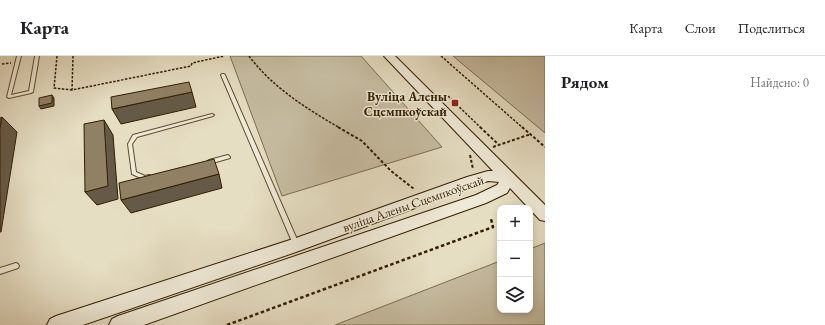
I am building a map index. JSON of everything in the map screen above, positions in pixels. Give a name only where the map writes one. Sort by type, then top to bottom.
[{"type":"main road","points":[[389,56],[545,215]]},
{"type":"main road","name":"вуліца Алены Сцемпкоўскай","points":[[56,325],[296,245],[488,176],[509,178],[502,189],[481,199],[118,325]]},
{"type":"lane","points":[[19,56],[10,97],[31,92],[37,56]]},
{"type":"lane","points":[[223,75],[296,245]]},
{"type":"lane","points":[[152,176],[144,178],[134,173],[130,144],[135,136],[212,115]]},
{"type":"lane","points":[[206,163],[228,157]]},
{"type":"lane","points":[[0,271],[16,266]]},
{"type":"path","points":[[57,56],[54,88],[72,90],[191,66],[192,63],[224,56]]},
{"type":"path","points":[[72,90],[73,56]]},
{"type":"path","points":[[249,56],[258,68],[304,107],[362,141],[391,171],[414,189]]},
{"type":"path","points":[[441,56],[545,147]]},
{"type":"path","points":[[448,96],[499,145]]},
{"type":"path","points":[[227,325],[493,227],[492,219]]},
{"type":"shaded area","points":[[230,56],[361,56],[442,147],[282,196]]},
{"type":"shaded area","points":[[453,56],[545,56],[545,133]]},
{"type":"shaded area","points":[[545,243],[545,325],[335,325],[497,262],[497,313],[533,313],[533,248]]},
{"type":"building","points":[[189,82],[192,92],[112,109],[111,97]]},
{"type":"building","points":[[52,95],[52,103],[39,106],[39,98]]},
{"type":"building","points":[[104,120],[108,186],[85,192],[84,124]]},
{"type":"building","points":[[214,159],[219,174],[121,200],[119,183]]},
{"type":"place","name":"Вуліца Алены Сцемпкоўскай","points":[[455,103]]}]
